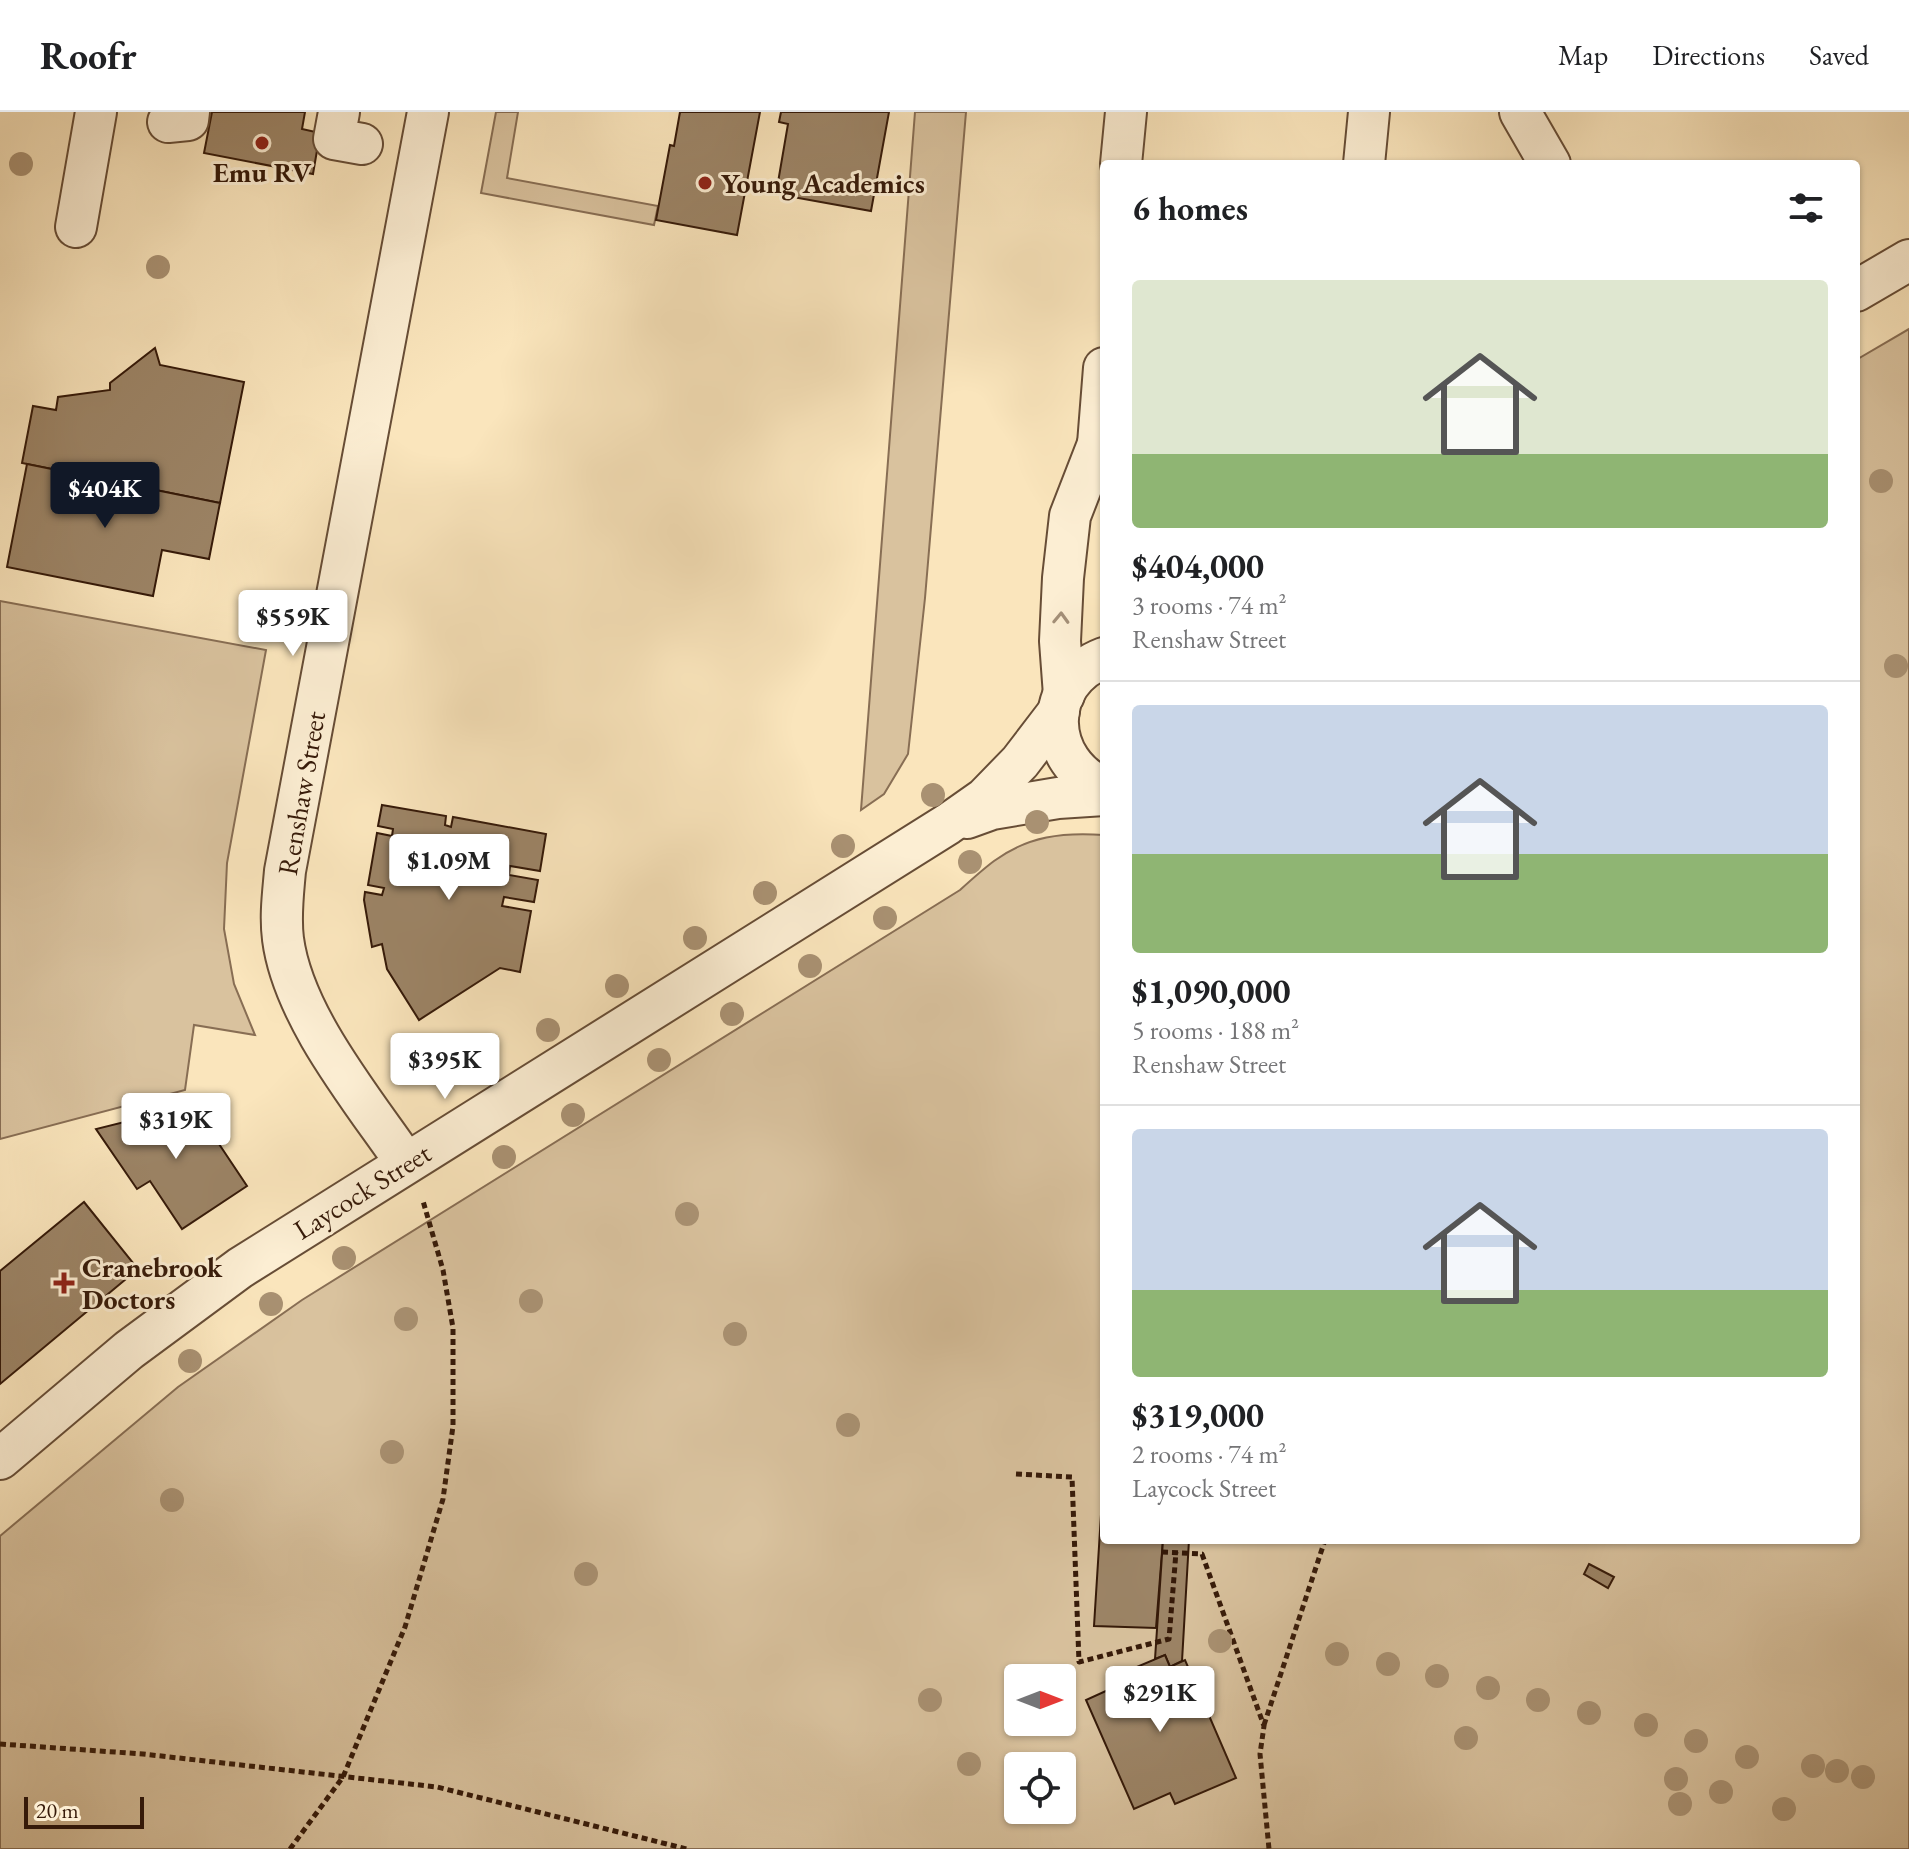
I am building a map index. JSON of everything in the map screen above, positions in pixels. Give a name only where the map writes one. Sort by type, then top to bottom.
[{"type":"street","points":[[76,227],[96,112]]},
{"type":"street","points":[[339,112],[334,139],[362,144]]},
{"type":"street","name":"Renshaw Street","points":[[406,1163],[313,1024],[299,995],[286,954],[281,910],[285,871],[428,112]]},
{"type":"street","points":[[1121,160],[1126,112]]},
{"type":"street","points":[[1364,160],[1369,112]]},
{"type":"street","points":[[1520,112],[1548,160]]},
{"type":"street","points":[[1860,289],[1909,260]]},
{"type":"street","points":[[1100,419],[1100,459]]},
{"type":"street","points":[[1098,444],[1070,516],[1063,578],[1060,641],[1062,703],[1058,733],[1070,763],[1086,779],[1100,786]]},
{"type":"street","name":"Laycock Street","points":[[0,1459],[129,1350],[240,1268],[985,798],[1020,762],[1062,703],[1069,685],[1086,667],[1100,660]]},
{"type":"street","name":"Laycock Street","points":[[948,824],[992,809],[1058,798],[1100,795]]},
{"type":"path","points":[[290,1849],[343,1777],[405,1627],[443,1499],[453,1426],[453,1328],[443,1270],[427,1210],[406,1163]]},
{"type":"path","points":[[1016,1474],[1072,1477],[1079,1662],[1169,1639],[1176,1552]]},
{"type":"path","points":[[1269,1849],[1260,1754],[1264,1726],[1324,1544]]},
{"type":"path","points":[[1162,1552],[1202,1554],[1264,1726]]},
{"type":"path","points":[[0,1744],[143,1754],[437,1787],[687,1849]]},
{"type":"shaded area","points":[[496,112],[518,112],[507,178],[658,206],[654,225],[481,193]]},
{"type":"shaded area","points":[[915,112],[966,112],[925,598],[908,754],[884,794],[861,810]]},
{"type":"shaded area","points":[[1909,329],[1909,1849],[0,1849],[0,1536],[178,1387],[302,1300],[960,890],[1007,853],[1046,838],[1100,835],[1100,1544],[1860,1544],[1860,358]]},
{"type":"shaded area","points":[[0,601],[266,650],[227,863],[224,929],[234,984],[255,1035],[194,1025],[185,1090],[0,1139]]},
{"type":"building","name":"Emu RV","points":[[212,112],[305,112],[302,129],[320,133],[313,174],[204,153]]},
{"type":"building","name":"Young Academics","points":[[680,112],[760,112],[737,235],[656,220],[670,145],[674,146]]},
{"type":"building","name":"Young Academics","points":[[781,112],[889,112],[871,211],[776,194],[788,124],[779,122]]},
{"type":"building","points":[[155,348],[160,365],[244,382],[220,503],[22,463],[33,406],[56,410],[58,397],[110,390],[110,383]]},
{"type":"building","points":[[27,464],[220,503],[209,559],[162,550],[153,596],[7,567]]},
{"type":"building","points":[[382,805],[446,816],[445,825],[451,827],[453,817],[546,834],[540,871],[510,866],[509,875],[538,880],[534,902],[504,897],[502,906],[531,911],[520,972],[500,968],[419,1020],[387,969],[382,944],[372,947],[365,892],[382,895],[384,888],[368,885],[377,833],[392,836],[393,829],[378,826]]},
{"type":"building","points":[[193,1105],[247,1186],[182,1229],[150,1181],[137,1189],[96,1129]]},
{"type":"building","points":[[84,1202],[138,1269],[0,1384],[0,1271]]},
{"type":"building","points":[[1100,1531],[1100,1544],[1163,1544],[1156,1628],[1094,1626]]},
{"type":"building","points":[[1163,1544],[1189,1544],[1182,1661],[1170,1667],[1165,1655],[1155,1659]]},
{"type":"building","points":[[1589,1564],[1614,1577],[1608,1588],[1584,1574]]},
{"type":"building","points":[[1165,1655],[1170,1667],[1185,1660],[1236,1778],[1175,1804],[1170,1793],[1134,1809],[1086,1700],[1117,1686],[1113,1677]]},
{"type":"place","name":"Emu RV","points":[[262,143]]},
{"type":"place","name":"Young Academics","points":[[705,183]]},
{"type":"place","name":"Cranebrook Doctors","points":[[64,1283]]}]
